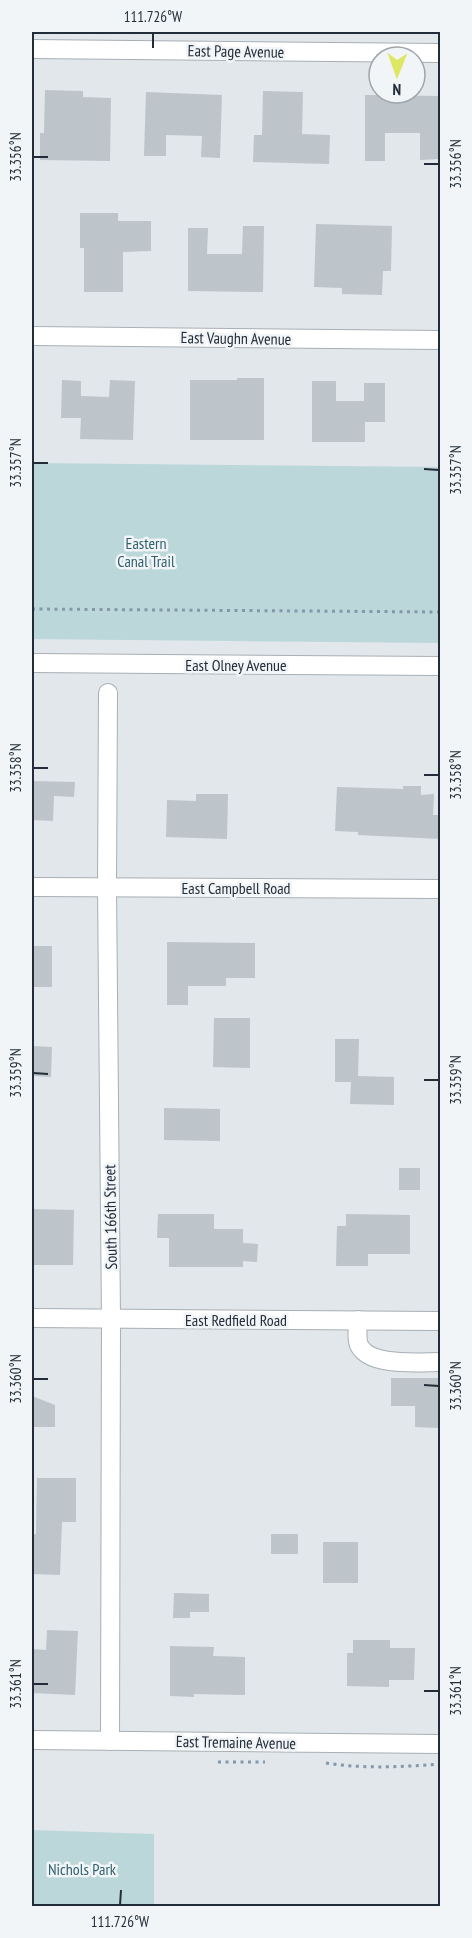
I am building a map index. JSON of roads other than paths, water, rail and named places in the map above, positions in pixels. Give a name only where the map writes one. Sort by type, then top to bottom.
[{"type":"street","name":"East Page Avenue","points":[[32,49],[441,53]]},
{"type":"street","name":"East Vaughn Avenue","points":[[32,336],[441,340]]},
{"type":"street","name":"East Olney Avenue","points":[[32,663],[441,666]]},
{"type":"street","name":"South 166th Street","points":[[108,693],[107,887],[111,1319],[110,1741]]},
{"type":"street","name":"East Campbell Road","points":[[32,886],[441,889]]},
{"type":"street","name":"East Redfield Road","points":[[32,1317],[441,1321]]},
{"type":"street","points":[[358,1320],[358,1345],[369,1356],[381,1361],[441,1362]]},
{"type":"street","name":"East Tremaine Avenue","points":[[32,1740],[441,1744]]},
{"type":"park label","name":"Eastern Canal Trail","points":[[146,552]]},
{"type":"park label","name":"Nichols Park","points":[[82,1869]]}]
